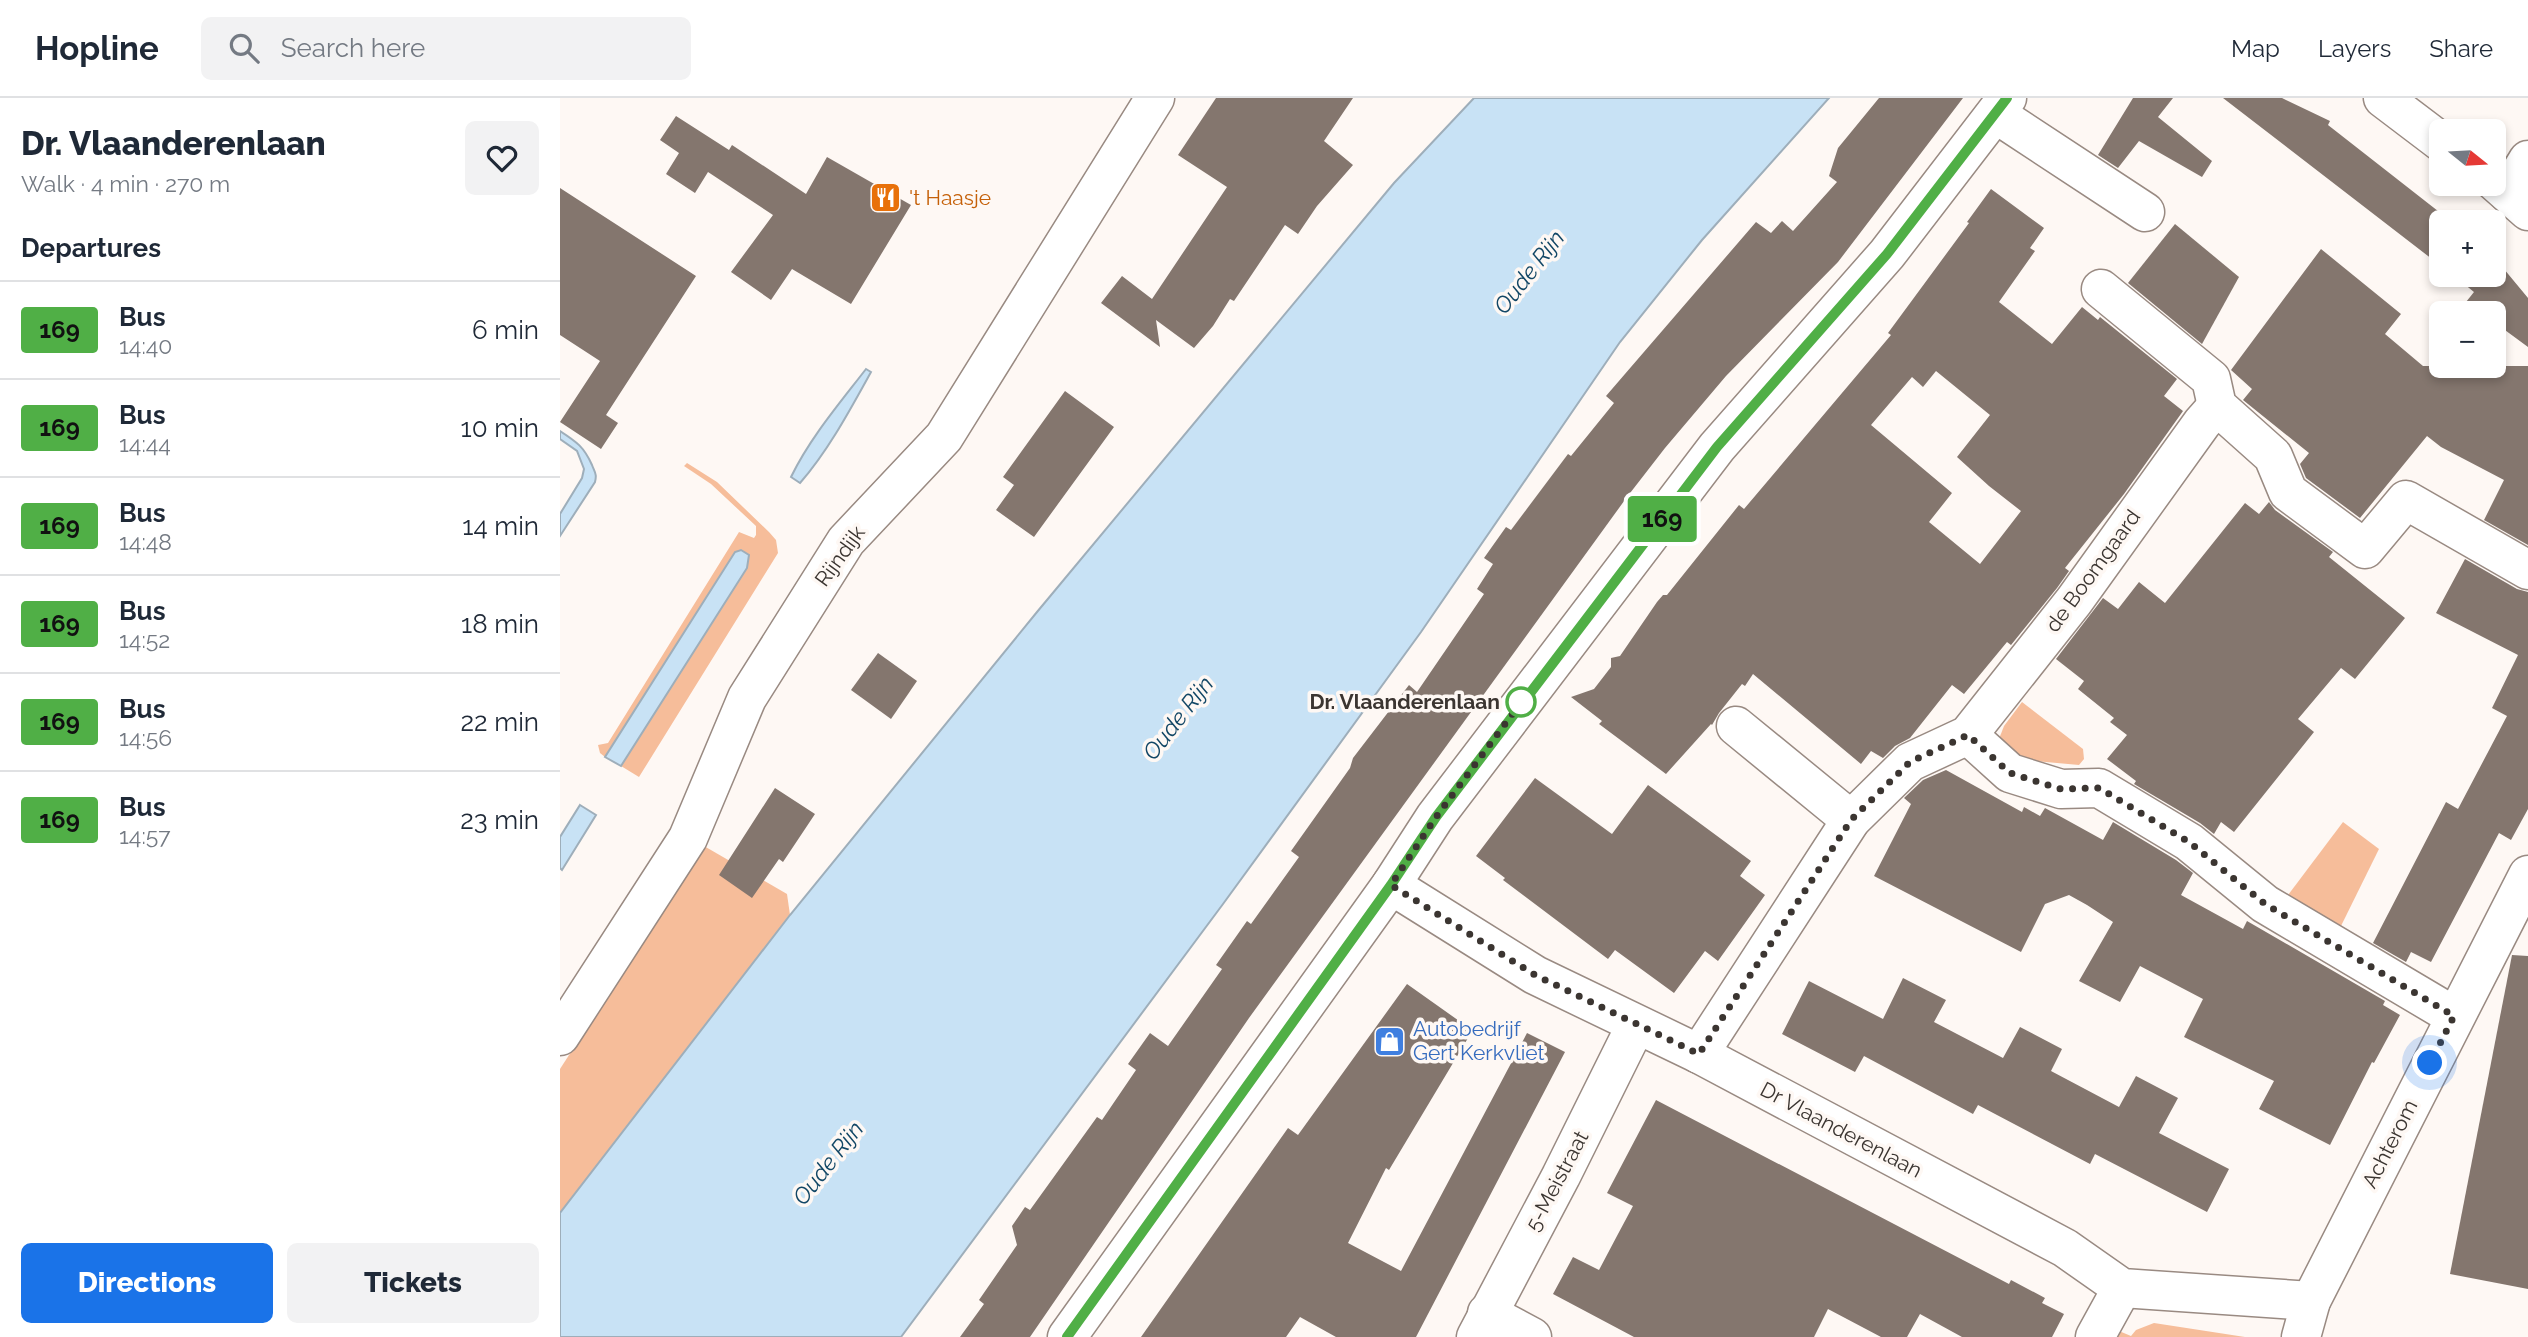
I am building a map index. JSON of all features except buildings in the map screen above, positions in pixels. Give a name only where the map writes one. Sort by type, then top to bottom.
[{"type":"street","name":"Rijndijk","points":[[560,1036],[688,838],[747,698],[846,541],[944,437],[1155,98]]},
{"type":"street","points":[[2383,98],[2429,133]]},
{"type":"street","points":[[1067,1337],[1391,885],[1436,817],[1717,447],[1887,254],[2002,106],[2145,212]]},
{"type":"street","points":[[2510,195],[2528,160]]},
{"type":"street","points":[[2101,289],[2211,379],[2217,406],[2273,456],[2288,492],[2365,549],[2406,500],[2528,570]]},
{"type":"street","name":"de Boomgaard","points":[[1699,1054],[1851,820],[1910,762],[1968,735],[2074,601],[2186,444],[2217,406]]},
{"type":"street","points":[[1736,726],[1851,820]]},
{"type":"street","points":[[1968,735],[2010,773],[2061,789],[2099,788],[2189,842],[2265,904],[2454,1016]]},
{"type":"street","name":"Achterom","points":[[2306,1319],[2454,1016],[2528,875]]},
{"type":"street","name":"Dr Vlaanderenlaan","points":[[1391,885],[1535,975],[1699,1054],[2065,1248],[2122,1289]]},
{"type":"street","name":"5-Meistraat","points":[[1481,1325],[1561,1176],[1636,1025]]},
{"type":"street","points":[[2095,1337],[2122,1289],[2306,1319]]},
{"type":"street","points":[[1481,1325],[1532,1337]]},
{"type":"shaded area","points":[[687,463],[717,482],[769,532],[776,540],[778,553],[639,777],[621,766],[721,608],[741,550],[735,552],[605,757],[600,753],[598,745],[608,743],[739,532],[754,538],[756,535],[756,526],[711,484],[684,466]]},
{"type":"shaded area","points":[[2022,702],[2083,749],[2084,759],[2079,765],[1992,757],[2004,726]]},
{"type":"shaded area","points":[[2343,822],[2379,849],[2339,930],[2285,899]]},
{"type":"shaded area","points":[[704,846],[787,894],[790,915],[560,1213],[560,1069]]},
{"type":"shaded area","points":[[2154,1323],[2245,1337],[2116,1337],[2119,1331],[2131,1336],[2136,1330]]},
{"type":"water","name":"Oude Rijn","points":[[1474,98],[1829,98],[1702,240],[1620,342],[1421,632],[1223,904],[901,1337],[560,1337],[560,1213],[790,915],[1037,612],[1394,183]]},
{"type":"water","points":[[866,369],[871,372],[847,415],[820,458],[800,483],[791,477],[807,449]]},
{"type":"water","points":[[560,431],[583,449],[596,477],[560,536],[560,514],[582,478],[584,469],[577,451],[560,439]]},
{"type":"water","points":[[741,550],[749,555],[747,568],[621,766],[605,757],[735,552]]},
{"type":"water","points":[[580,805],[596,815],[562,870],[560,837]]},
{"type":"bus line","name":"169","points":[[1067,1337],[1391,885],[1436,817],[1575,632],[1717,447],[1887,254],[2007,98]]},
{"type":"place","name":"'t Haasje","points":[[886,198]]},
{"type":"place","name":"Dr. Vlaanderenlaan","points":[[1521,702]]},
{"type":"place","name":"Autobedrijf Gert Kerkvliet","points":[[1390,1041]]},
{"type":"route","points":[[1521,702],[1528,693],[1436,817],[1391,885],[1535,975],[1699,1054],[1851,820],[1910,762],[1968,735],[2010,773],[2061,789],[2099,788],[2189,842],[2265,904],[2454,1016],[2430,1063]]}]
